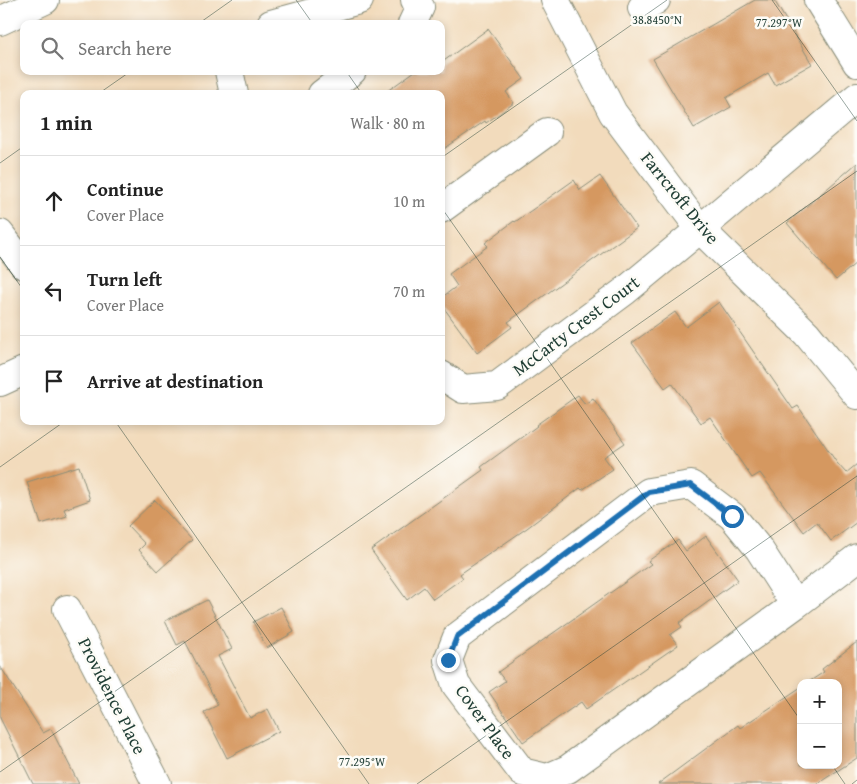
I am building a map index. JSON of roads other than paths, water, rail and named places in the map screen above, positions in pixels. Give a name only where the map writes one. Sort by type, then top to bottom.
[{"type":"street","points":[[0,21],[45,0]]},
{"type":"street","points":[[286,20],[360,0]]},
{"type":"street","points":[[414,20],[420,7],[415,0]]},
{"type":"street","name":"Farrcroft Drive","points":[[555,0],[613,113],[700,229],[807,334],[857,395]]},
{"type":"street","points":[[818,0],[857,63]]},
{"type":"street","points":[[230,75],[233,90]]},
{"type":"street","points":[[327,90],[347,75]]},
{"type":"street","name":"McCarty Crest Court","points":[[445,378],[463,389],[497,386],[625,291],[857,97]]},
{"type":"street","points":[[445,206],[547,132]]},
{"type":"street","points":[[0,234],[20,260]]},
{"type":"street","points":[[0,382],[20,373]]},
{"type":"street","name":"Cover Place","points":[[795,605],[759,549],[732,516],[691,485],[649,492],[457,637],[448,660],[456,685],[522,772],[547,778],[568,769],[795,605],[857,558]]},
{"type":"street","name":"Providence Place","points":[[67,609],[157,784]]}]
